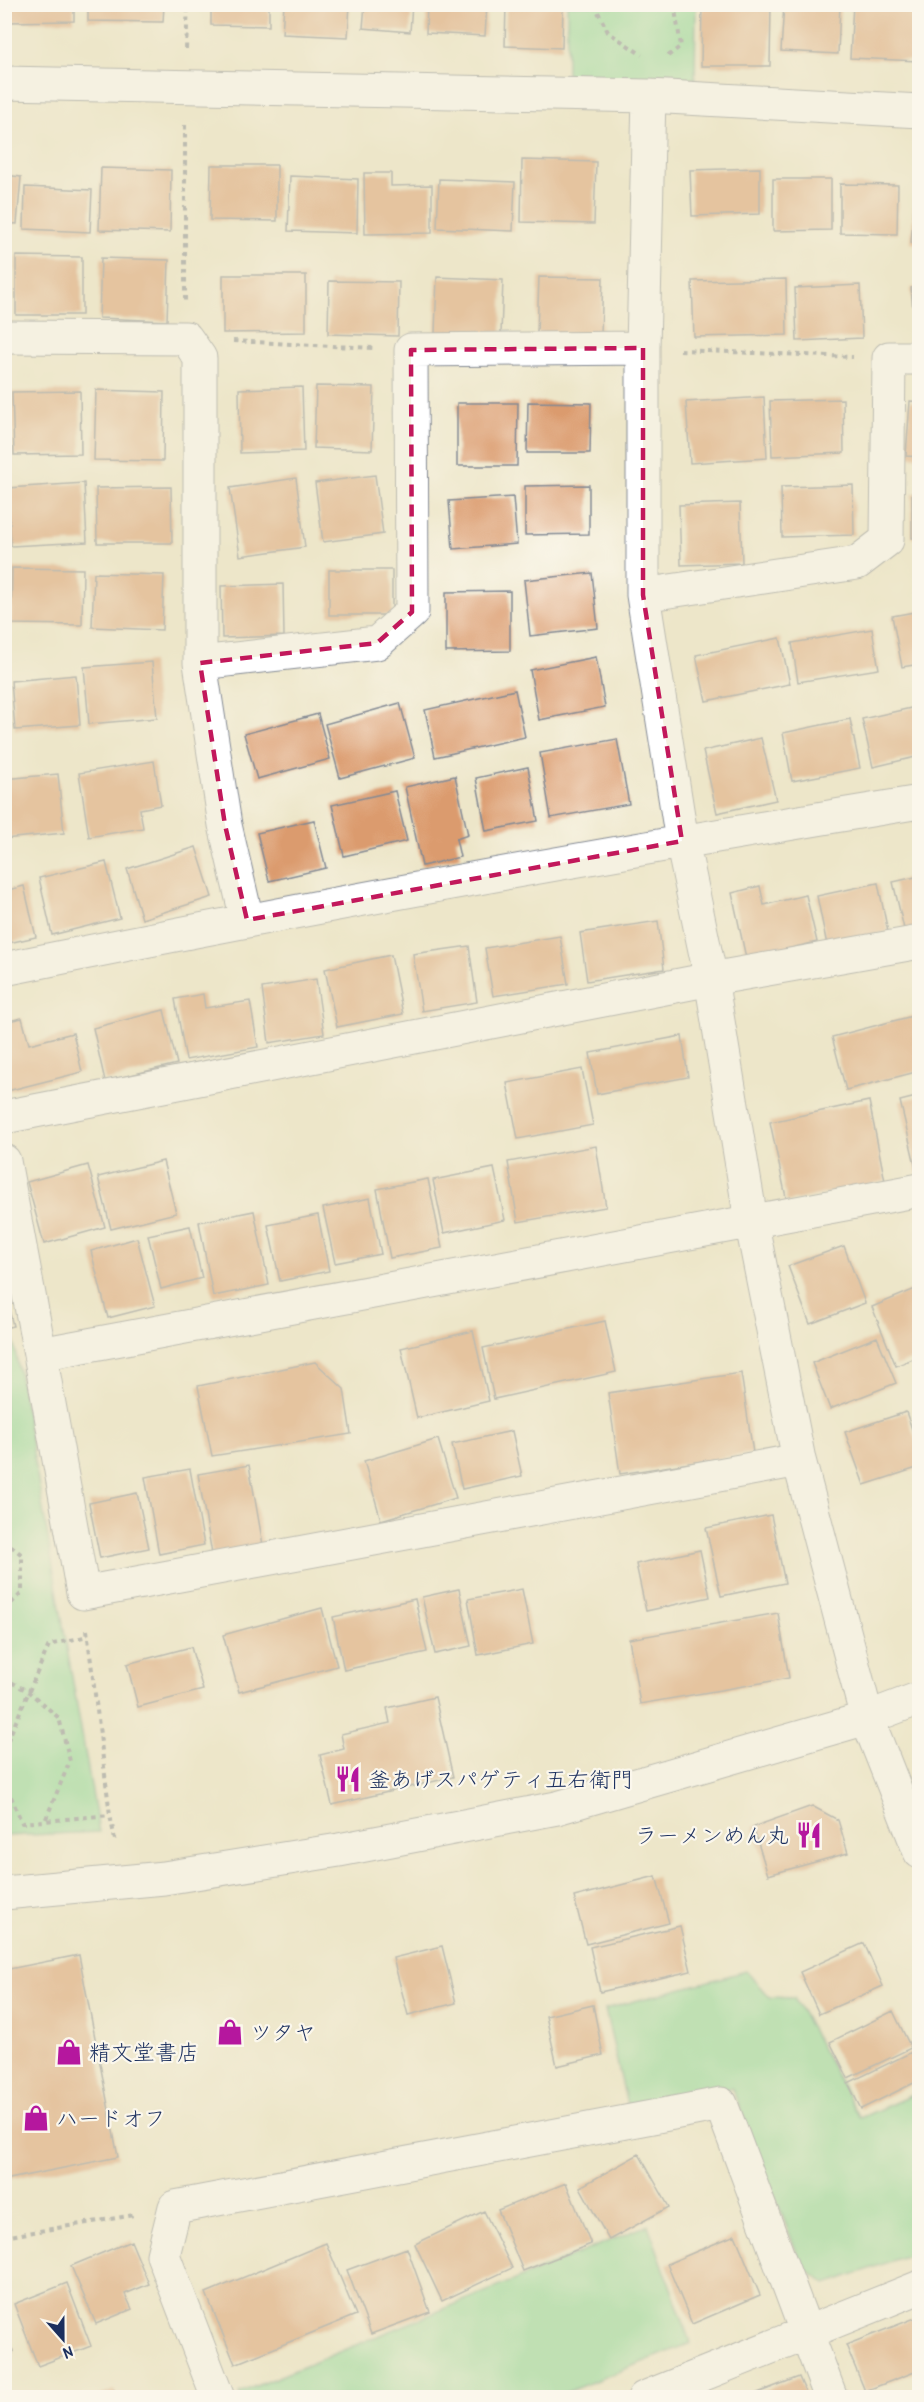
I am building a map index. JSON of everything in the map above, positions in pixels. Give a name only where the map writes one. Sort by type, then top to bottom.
[{"type":"street","points":[[4,84],[649,96],[920,111]]},
{"type":"street","points":[[649,96],[643,348],[643,595],[682,841],[711,979],[751,1220],[799,1460],[867,1718],[920,1852]]},
{"type":"street","points":[[4,337],[186,338],[200,358],[200,663],[225,825],[247,920]]},
{"type":"street","points":[[200,663],[377,643],[412,612],[411,350],[643,348]]},
{"type":"street","points":[[643,595],[857,563],[887,540],[904,358]]},
{"type":"street","points":[[4,969],[247,920],[682,841],[920,802]]},
{"type":"street","points":[[4,1117],[711,979],[920,942]]},
{"type":"street","points":[[4,1161],[11,1237],[40,1354],[83,1593],[799,1460]]},
{"type":"street","points":[[40,1354],[920,1190]]},
{"type":"street","points":[[4,1893],[164,1878],[339,1850],[557,1808],[867,1718],[920,1698]]},
{"type":"street","points":[[218,2397],[163,2255],[176,2207],[721,2104],[831,2397]]},
{"type":"street","points":[[644,2397],[920,2287]]},
{"type":"path","points":[[188,4],[184,86],[186,338],[411,350]]},
{"type":"path","points":[[594,4],[608,32],[639,55],[650,56]]},
{"type":"path","points":[[660,56],[670,56],[681,46],[674,4]]},
{"type":"path","points":[[643,348],[904,358]]},
{"type":"path","points":[[4,1540],[22,1555],[22,1593],[4,1610]]},
{"type":"path","points":[[83,1593],[110,1815],[116,1840]]},
{"type":"path","points":[[4,1749],[49,1645],[88,1636]]},
{"type":"path","points":[[4,1678],[29,1692],[59,1718],[70,1761],[45,1821]]},
{"type":"path","points":[[4,1780],[22,1823],[110,1815]]},
{"type":"path","points":[[4,1801],[12,1799]]},
{"type":"path","points":[[4,2237],[176,2207]]},
{"type":"path","points":[[4,2323],[12,2352],[6,2397]]},
{"type":"highlighted area","points":[[643,348],[643,595],[682,841],[247,920],[225,825],[200,663],[377,643],[412,612],[411,350]]},
{"type":"green space","points":[[567,5],[696,5],[695,79],[567,78]]},
{"type":"green space","points":[[13,1337],[99,1832],[5,1836],[4,1339]]},
{"type":"green space","points":[[746,1971],[769,1997],[794,1998],[860,2118],[919,2092],[919,2251],[827,2284],[803,2268],[732,2088],[627,2105],[605,2009]]},
{"type":"green space","points":[[648,2225],[691,2343],[554,2397],[241,2397],[239,2393]]},
{"type":"building","points":[[4,4],[74,4],[74,21],[4,22]]},
{"type":"building","points":[[211,4],[269,4],[269,26],[211,25]]},
{"type":"building","points":[[284,4],[350,4],[348,37],[282,34]]},
{"type":"building","points":[[365,4],[412,4],[410,32],[363,28]]},
{"type":"building","points":[[427,4],[487,4],[485,36],[426,33]]},
{"type":"building","points":[[506,4],[563,4],[562,48],[505,46]]},
{"type":"building","points":[[702,4],[771,4],[770,66],[701,66]]},
{"type":"building","points":[[784,4],[840,4],[838,54],[781,51]]},
{"type":"building","points":[[853,4],[920,4],[919,61],[850,58]]},
{"type":"building","points":[[88,5],[164,5],[163,22],[88,21]]},
{"type":"building","points":[[522,160],[596,162],[594,224],[521,222]]},
{"type":"building","points":[[211,165],[277,165],[277,221],[210,220]]},
{"type":"building","points":[[101,168],[171,170],[170,232],[99,230]]},
{"type":"building","points":[[760,168],[760,214],[692,216],[690,170]]},
{"type":"building","points":[[364,173],[391,173],[391,186],[432,185],[432,233],[365,234]]},
{"type":"building","points":[[4,175],[21,177],[17,224],[4,223]]},
{"type":"building","points":[[290,176],[358,179],[357,233],[288,231]]},
{"type":"building","points":[[439,179],[515,182],[513,231],[437,228]]},
{"type":"building","points":[[773,179],[831,179],[831,230],[773,231]]},
{"type":"building","points":[[916,182],[920,183],[920,244],[911,243]]},
{"type":"building","points":[[840,184],[898,185],[897,234],[840,233]]},
{"type":"building","points":[[25,187],[92,190],[90,232],[24,229]]},
{"type":"building","points":[[16,256],[82,257],[82,315],[16,315]]},
{"type":"building","points":[[101,258],[169,260],[167,321],[99,318]]},
{"type":"building","points":[[223,275],[306,275],[306,332],[223,333]]},
{"type":"building","points":[[437,277],[503,280],[501,334],[435,333]]},
{"type":"building","points":[[539,277],[603,278],[601,334],[537,333]]},
{"type":"building","points":[[786,279],[787,335],[694,337],[692,281]]},
{"type":"building","points":[[329,281],[399,282],[398,336],[328,334]]},
{"type":"building","points":[[860,285],[862,338],[797,341],[795,288]]},
{"type":"building","points":[[920,287],[920,344],[916,344],[911,288]]},
{"type":"building","points":[[316,386],[374,387],[372,450],[314,448]]},
{"type":"building","points":[[302,387],[304,451],[240,453],[239,389]]},
{"type":"building","points":[[96,390],[164,392],[163,461],[94,460]]},
{"type":"building","points":[[80,391],[81,454],[14,455],[12,392]]},
{"type":"building","points":[[764,397],[767,458],[690,463],[686,402]]},
{"type":"building","points":[[843,399],[844,453],[772,456],[770,401]]},
{"type":"building","points":[[910,401],[920,402],[920,457],[906,456]]},
{"type":"building","points":[[528,402],[591,403],[590,453],[527,453]]},
{"type":"building","points":[[457,403],[518,403],[517,466],[457,466]]},
{"type":"building","points":[[375,475],[383,534],[323,542],[315,483]]},
{"type":"building","points":[[296,478],[305,547],[240,556],[230,488]]},
{"type":"building","points":[[84,483],[87,542],[11,546],[8,488]]},
{"type":"building","points":[[589,485],[589,534],[525,535],[525,486]]},
{"type":"building","points":[[853,485],[854,535],[782,537],[781,487]]},
{"type":"building","points":[[171,487],[172,543],[97,543],[96,488]]},
{"type":"building","points":[[912,493],[920,493],[920,538],[912,538]]},
{"type":"building","points":[[513,497],[517,544],[453,549],[449,501]]},
{"type":"building","points":[[740,503],[742,563],[681,565],[679,505]]},
{"type":"building","points":[[12,568],[83,569],[82,625],[11,624]]},
{"type":"building","points":[[329,570],[392,570],[392,615],[329,615]]},
{"type":"building","points":[[94,573],[164,575],[162,630],[92,627]]},
{"type":"building","points":[[592,573],[598,628],[530,636],[524,580]]},
{"type":"building","points":[[283,584],[284,636],[222,638],[221,586]]},
{"type":"building","points":[[510,591],[510,651],[446,652],[446,592]]},
{"type":"building","points":[[920,611],[920,664],[902,667],[892,616]]},
{"type":"building","points":[[872,629],[879,669],[798,682],[792,643]]},
{"type":"building","points":[[780,638],[790,684],[706,701],[696,655]]},
{"type":"building","points":[[596,657],[605,707],[539,720],[530,670]]},
{"type":"building","points":[[152,662],[157,718],[89,724],[84,667]]},
{"type":"building","points":[[76,675],[80,725],[15,730],[11,681]]},
{"type":"building","points":[[515,690],[525,737],[435,757],[425,710]]},
{"type":"building","points":[[400,703],[415,758],[340,778],[325,724]]},
{"type":"building","points":[[920,706],[920,756],[873,767],[862,719]]},
{"type":"building","points":[[318,714],[330,759],[257,779],[244,734]]},
{"type":"building","points":[[850,719],[860,768],[792,781],[783,733]]},
{"type":"building","points":[[761,738],[776,800],[717,813],[703,751]]},
{"type":"building","points":[[617,739],[629,804],[551,818],[540,753]]},
{"type":"building","points":[[154,761],[161,805],[140,809],[143,828],[89,837],[79,773]]},
{"type":"building","points":[[528,767],[538,821],[486,831],[476,778]]},
{"type":"building","points":[[58,774],[64,833],[4,839],[4,779]]},
{"type":"building","points":[[455,776],[468,835],[456,839],[460,857],[422,866],[405,787]]},
{"type":"building","points":[[395,791],[407,841],[344,856],[332,805]]},
{"type":"building","points":[[314,820],[326,868],[269,881],[257,833]]},
{"type":"building","points":[[196,847],[212,897],[142,919],[127,869]]},
{"type":"building","points":[[106,862],[120,918],[52,935],[39,878]]},
{"type":"building","points":[[920,876],[920,930],[905,933],[893,882]]},
{"type":"building","points":[[878,883],[888,932],[827,945],[817,896]]},
{"type":"building","points":[[24,886],[36,937],[4,944],[4,891]]},
{"type":"building","points":[[760,886],[764,905],[806,895],[817,942],[746,958],[732,893]]},
{"type":"building","points":[[658,921],[664,969],[587,981],[580,933]]},
{"type":"building","points":[[560,936],[568,984],[493,996],[485,948]]},
{"type":"building","points":[[469,946],[477,1002],[422,1011],[413,954]]},
{"type":"building","points":[[391,955],[403,1014],[337,1027],[325,969]]},
{"type":"building","points":[[316,979],[324,1034],[269,1043],[262,988]]},
{"type":"building","points":[[203,994],[205,1008],[250,1001],[258,1047],[186,1060],[175,999]]},
{"type":"building","points":[[164,1010],[177,1064],[105,1081],[93,1028]]},
{"type":"building","points":[[920,1014],[920,1071],[846,1090],[832,1037]]},
{"type":"building","points":[[22,1018],[29,1044],[73,1033],[82,1072],[7,1091],[4,1079],[4,1022]]},
{"type":"building","points":[[682,1036],[688,1077],[597,1094],[590,1053]]},
{"type":"building","points":[[582,1069],[593,1125],[518,1139],[507,1083]]},
{"type":"building","points":[[920,1096],[920,1172],[917,1173],[900,1101]]},
{"type":"building","points":[[869,1101],[885,1181],[787,1202],[770,1122]]},
{"type":"building","points":[[596,1146],[606,1207],[518,1222],[508,1162]]},
{"type":"building","points":[[163,1161],[176,1213],[111,1229],[98,1177]]},
{"type":"building","points":[[88,1165],[105,1227],[44,1244],[27,1182]]},
{"type":"building","points":[[494,1168],[505,1220],[444,1233],[433,1180]]},
{"type":"building","points":[[428,1179],[442,1248],[390,1258],[377,1189]]},
{"type":"building","points":[[370,1198],[381,1254],[335,1263],[323,1208]]},
{"type":"building","points":[[254,1211],[269,1285],[213,1296],[199,1222]]},
{"type":"building","points":[[318,1215],[329,1271],[280,1281],[268,1225]]},
{"type":"building","points":[[190,1226],[202,1278],[161,1289],[148,1235]]},
{"type":"building","points":[[137,1238],[155,1306],[108,1318],[91,1251]]},
{"type":"building","points":[[844,1246],[865,1303],[810,1324],[788,1266]]},
{"type":"building","points":[[920,1287],[920,1356],[896,1366],[872,1307]]},
{"type":"building","points":[[4,1289],[13,1326],[4,1328]]},
{"type":"building","points":[[605,1321],[616,1372],[494,1399],[483,1348]]},
{"type":"building","points":[[473,1331],[489,1401],[417,1418],[401,1348]]},
{"type":"building","points":[[877,1337],[896,1383],[830,1409],[812,1363]]},
{"type":"building","points":[[315,1362],[344,1389],[351,1434],[212,1456],[198,1386]]},
{"type":"building","points":[[741,1373],[753,1453],[620,1474],[608,1393]]},
{"type":"building","points":[[920,1401],[920,1420],[919,1420],[913,1403]]},
{"type":"building","points":[[906,1412],[920,1452],[920,1467],[864,1485],[845,1432]]},
{"type":"building","points":[[512,1431],[522,1476],[462,1489],[452,1444]]},
{"type":"building","points":[[438,1439],[456,1498],[381,1520],[364,1461]]},
{"type":"building","points":[[249,1465],[263,1545],[212,1554],[198,1474]]},
{"type":"building","points":[[190,1469],[204,1545],[159,1554],[145,1477]]},
{"type":"building","points":[[137,1493],[149,1548],[100,1558],[89,1503]]},
{"type":"building","points":[[771,1515],[785,1583],[721,1596],[706,1528]]},
{"type":"building","points":[[700,1550],[710,1597],[646,1611],[636,1564]]},
{"type":"building","points":[[459,1589],[471,1646],[435,1654],[422,1597]]},
{"type":"building","points":[[522,1589],[533,1644],[478,1655],[468,1599]]},
{"type":"building","points":[[415,1599],[427,1652],[344,1670],[333,1617]]},
{"type":"building","points":[[322,1608],[337,1666],[239,1692],[223,1635]]},
{"type":"building","points":[[778,1613],[789,1678],[640,1704],[629,1639]]},
{"type":"building","points":[[191,1647],[203,1690],[138,1707],[127,1664]]},
{"type":"building","points":[[435,1697],[453,1777],[332,1805],[320,1755],[344,1749],[341,1734],[390,1723],[387,1708]]},
{"type":"building","points":[[812,1806],[838,1820],[848,1853],[768,1875],[753,1827]]},
{"type":"building","points":[[656,1876],[669,1923],[586,1944],[574,1897]]},
{"type":"building","points":[[680,1926],[691,1971],[600,1992],[590,1947]]},
{"type":"building","points":[[864,1943],[883,1986],[819,2014],[800,1972]]},
{"type":"building","points":[[442,1946],[456,2003],[408,2015],[393,1958]]},
{"type":"building","points":[[79,1955],[118,2157],[4,2180],[4,1970]]},
{"type":"building","points":[[593,2005],[603,2055],[557,2066],[546,2016]]},
{"type":"building","points":[[893,2011],[911,2048],[848,2078],[830,2042]]},
{"type":"building","points":[[916,2050],[920,2058],[920,2080],[861,2109],[848,2083]]},
{"type":"building","points":[[639,2154],[669,2207],[609,2240],[580,2187]]},
{"type":"building","points":[[566,2183],[591,2244],[523,2271],[498,2210]]},
{"type":"building","points":[[484,2211],[512,2268],[442,2301],[415,2244]]},
{"type":"building","points":[[735,2235],[760,2295],[692,2324],[667,2264]]},
{"type":"building","points":[[131,2241],[149,2284],[125,2294],[132,2309],[96,2324],[71,2266]]},
{"type":"building","points":[[326,2243],[356,2315],[235,2364],[206,2293]]},
{"type":"building","points":[[407,2248],[430,2312],[371,2334],[347,2270]]},
{"type":"building","points":[[67,2283],[91,2346],[38,2366],[14,2304]]},
{"type":"building","points":[[920,2316],[920,2370],[865,2391],[846,2345]]},
{"type":"building","points":[[799,2377],[808,2398],[747,2398],[747,2397]]},
{"type":"building","points":[[114,2390],[117,2398],[96,2398],[96,2397]]},
{"type":"place","name":"釜あげスパゲティ五右衛門","points":[[348,1779]]},
{"type":"place","name":"ラーメンめん丸","points":[[809,1835]]},
{"type":"place","name":"ツタヤ","points":[[230,2032]]},
{"type":"place","name":"精文堂書店","points":[[69,2052]]},
{"type":"place","name":"ハードオフ","points":[[36,2118]]}]
